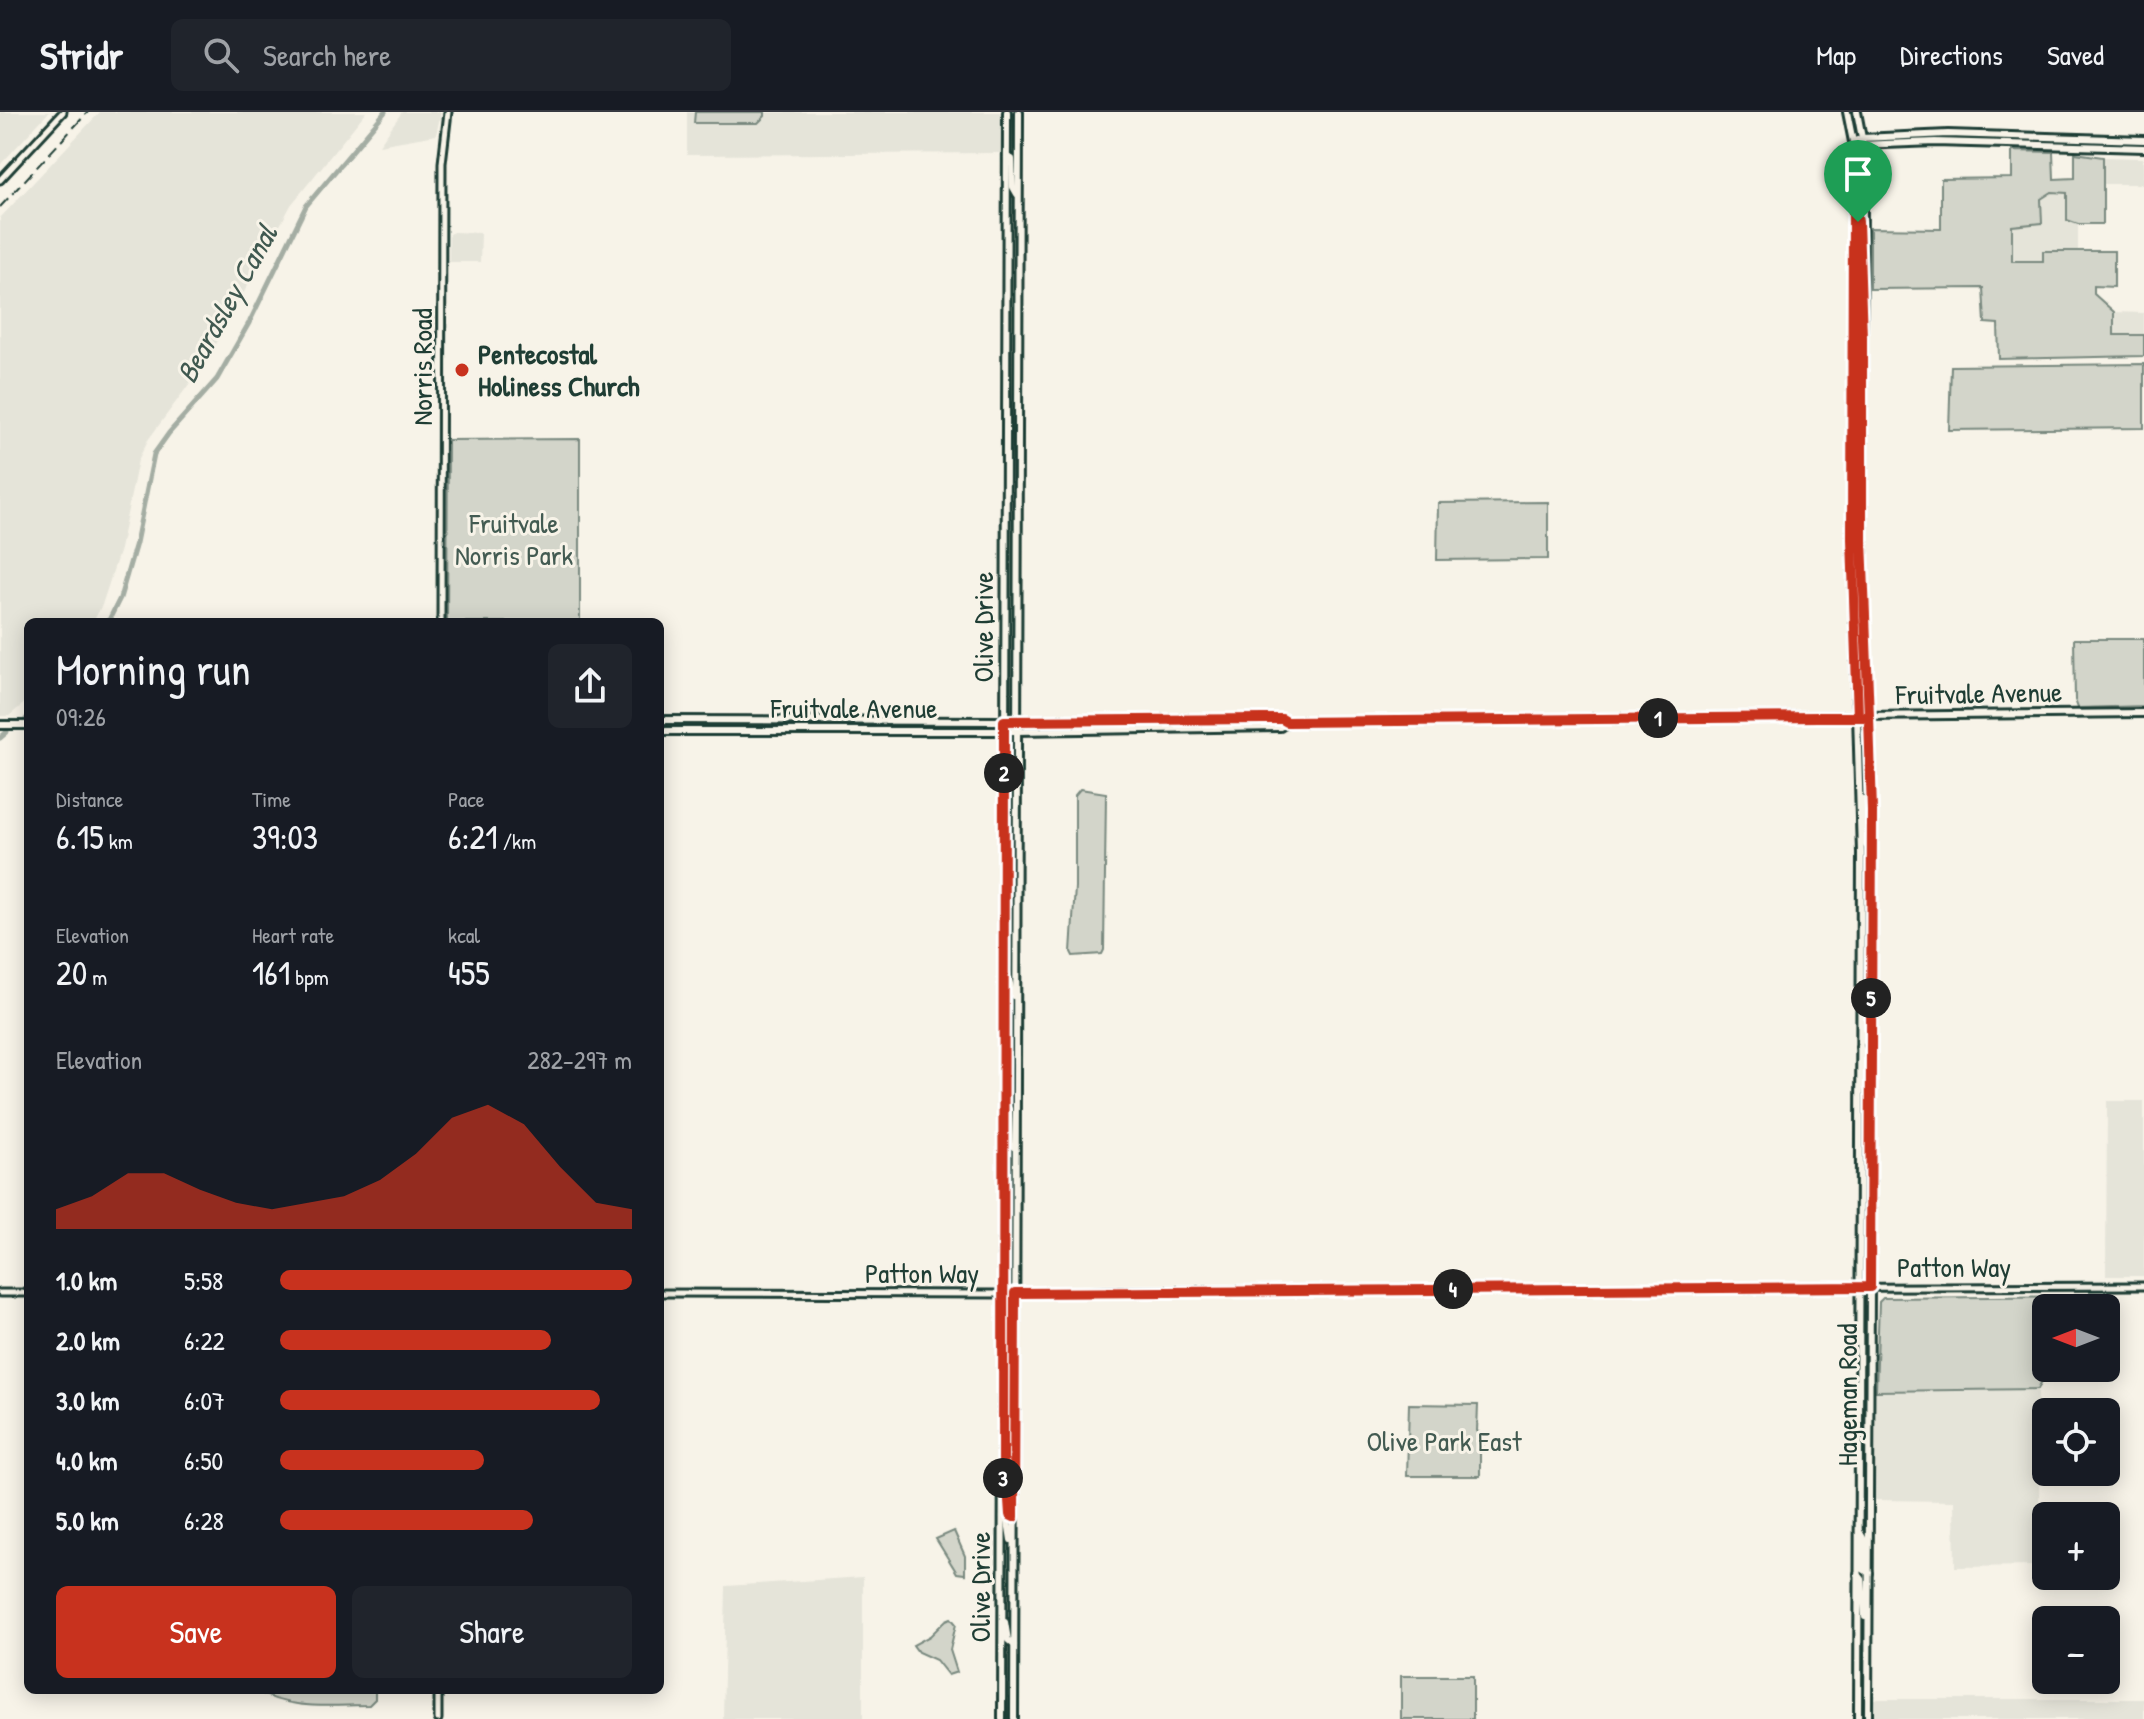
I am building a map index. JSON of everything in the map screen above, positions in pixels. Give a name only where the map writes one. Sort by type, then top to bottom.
[{"type":"main road","name":"Olive Drive","points":[[1002,1719],[1007,112]]},
{"type":"main road","name":"Olive Drive","points":[[1014,1719],[1019,112]]},
{"type":"main road","name":"Hageman Road","points":[[1847,112],[1853,142],[1852,539],[1860,791],[1858,1717]]},
{"type":"main road","name":"Hageman Road","points":[[1857,112],[1862,142],[1862,540],[1872,849],[1868,1719]]},
{"type":"main road","points":[[1862,142],[1948,134],[2144,140]]},
{"type":"main road","points":[[1853,142],[2144,148]]},
{"type":"main road","points":[[1007,157],[1012,159],[1013,187],[1018,197]]},
{"type":"main road","points":[[1853,213],[1857,216],[1861,264]]},
{"type":"main road","points":[[1853,361],[1857,371],[1857,404],[1862,412]]},
{"type":"main road","points":[[1854,598],[1858,630],[1866,648]]},
{"type":"main road","name":"Fruitvale Avenue","points":[[664,720],[1282,719],[1287,722],[2144,713]]},
{"type":"main road","points":[[1189,728],[1214,719]]},
{"type":"main road","name":"Fruitvale Avenue","points":[[664,731],[1016,731],[1280,727],[1287,722]]},
{"type":"main road","points":[[0,725],[24,725]]},
{"type":"main road","points":[[1860,791],[1865,807],[1866,845],[1872,849]]},
{"type":"main road","points":[[1006,851],[1011,883],[1016,888]]},
{"type":"main road","points":[[1005,970],[1015,1011]]},
{"type":"main road","points":[[1860,996],[1865,1005],[1865,1041],[1871,1047]]},
{"type":"main road","points":[[1860,1047],[1865,1054],[1865,1092],[1871,1104]]},
{"type":"main road","points":[[1004,1102],[1009,1109],[1010,1145],[1015,1148]]},
{"type":"main road","points":[[1003,1478],[1008,1485],[1009,1511],[1014,1517]]},
{"type":"main road","points":[[1002,1517],[1008,1521],[1014,1559]]},
{"type":"main road","points":[[1858,1527],[1863,1538],[1863,1569],[1869,1573]]},
{"type":"main road","points":[[1857,1573],[1862,1579],[1867,1629]]},
{"type":"main road","points":[[1002,1603],[1008,1640],[1014,1645]]},
{"type":"street","points":[[0,180],[63,112]]},
{"type":"street","name":"Norris Road","points":[[441,618],[442,163],[448,112]]},
{"type":"street","name":"Patton Way","points":[[664,1293],[1003,1294],[2144,1286]]},
{"type":"street","points":[[0,1293],[24,1293]]},
{"type":"street","points":[[438,1694],[438,1719]]},
{"type":"shaded area","points":[[0,112],[49,112],[0,165]]},
{"type":"shaded area","points":[[100,112],[366,112],[291,205],[209,357],[148,440],[138,460],[120,549],[95,618],[24,618],[24,703],[9,716],[0,716],[0,218]]},
{"type":"shaded area","points":[[402,112],[441,112],[436,135],[379,145]]},
{"type":"shaded area","points":[[687,112],[1001,112],[1001,153],[687,155]]},
{"type":"shaded area","points":[[2103,157],[2143,158],[2144,184],[2103,184]]},
{"type":"shaded area","points":[[2052,192],[2067,192],[2067,220],[2078,225],[2078,251],[2044,251],[2043,261],[2012,261],[2012,226],[2041,198]]},
{"type":"shaded area","points":[[453,232],[481,233],[480,262],[449,262],[449,235]]},
{"type":"shaded area","points":[[2114,312],[2144,313],[2144,335],[2114,335]]},
{"type":"shaded area","points":[[2107,1101],[2144,1101],[2144,1276],[2106,1276]]},
{"type":"shaded area","points":[[2038,1389],[2038,1398],[2032,1398],[2032,1486],[2039,1486],[2039,1502],[2032,1502],[2032,1566],[1955,1567],[1954,1501],[1875,1500],[1876,1391]]},
{"type":"shaded area","points":[[863,1577],[863,1719],[723,1719],[726,1586]]},
{"type":"shaded area","points":[[1874,1699],[2144,1699],[2144,1719],[1874,1719]]},
{"type":"green space","points":[[695,112],[765,112],[765,116],[758,123],[694,123]]},
{"type":"green space","points":[[2012,151],[2053,152],[2054,179],[2075,178],[2075,153],[2103,157],[2103,224],[2078,224],[2067,220],[2067,193],[2052,192],[2041,199],[2042,223],[2012,226],[2012,261],[2043,261],[2043,251],[2114,251],[2114,287],[2094,286],[2094,294],[2114,312],[2114,335],[2144,335],[2144,356],[1999,359],[1998,324],[1985,323],[1983,288],[1870,289],[1870,228],[1941,229],[1941,179],[2012,178]]},
{"type":"green space","points":[[2144,364],[2144,428],[1949,430],[1951,366]]},
{"type":"green space","name":"Fruitvale Norris Park","points":[[580,439],[580,618],[447,618],[448,440]]},
{"type":"green space","points":[[1548,502],[1548,559],[1437,560],[1438,503]]},
{"type":"green space","points":[[2074,639],[2144,639],[2144,706],[2078,708],[2075,700]]},
{"type":"green space","points":[[1080,789],[1106,793],[1104,950],[1102,954],[1073,956],[1075,795]]},
{"type":"green space","points":[[2032,1297],[2032,1382],[2042,1382],[2038,1389],[1876,1391],[1879,1302],[1883,1298]]},
{"type":"green space","name":"Olive Park East","points":[[1409,1404],[1478,1405],[1477,1431],[1483,1435],[1480,1476],[1407,1476]]},
{"type":"green space","points":[[954,1531],[965,1556],[965,1574],[957,1573],[936,1539]]},
{"type":"green space","points":[[951,1618],[956,1624],[950,1650],[957,1672],[948,1675],[936,1660],[918,1652],[913,1645],[930,1636]]},
{"type":"green space","points":[[1401,1676],[1473,1676],[1473,1719],[1401,1719]]},
{"type":"green space","points":[[262,1694],[375,1694],[369,1705],[296,1704]]},
{"type":"waterway","name":"Beardsley Canal","points":[[110,618],[120,598],[136,543],[154,454],[217,379],[249,323],[306,206],[385,112]]},
{"type":"waterway","name":"Beardsley Canal","points":[[0,738],[7,732]]},
{"type":"railway","points":[[0,207],[88,112]]},
{"type":"place","name":"Pentecostal Holiness Church","points":[[462,370]]},
{"type":"route","points":[[1858,222],[1853,213],[1852,539],[1858,717],[1869,717],[1872,811],[1870,1287],[1015,1293],[1014,1517],[1010,1515],[1008,1485],[1003,1478],[1004,721],[1869,717],[1862,540],[1862,337],[1858,222]]}]
